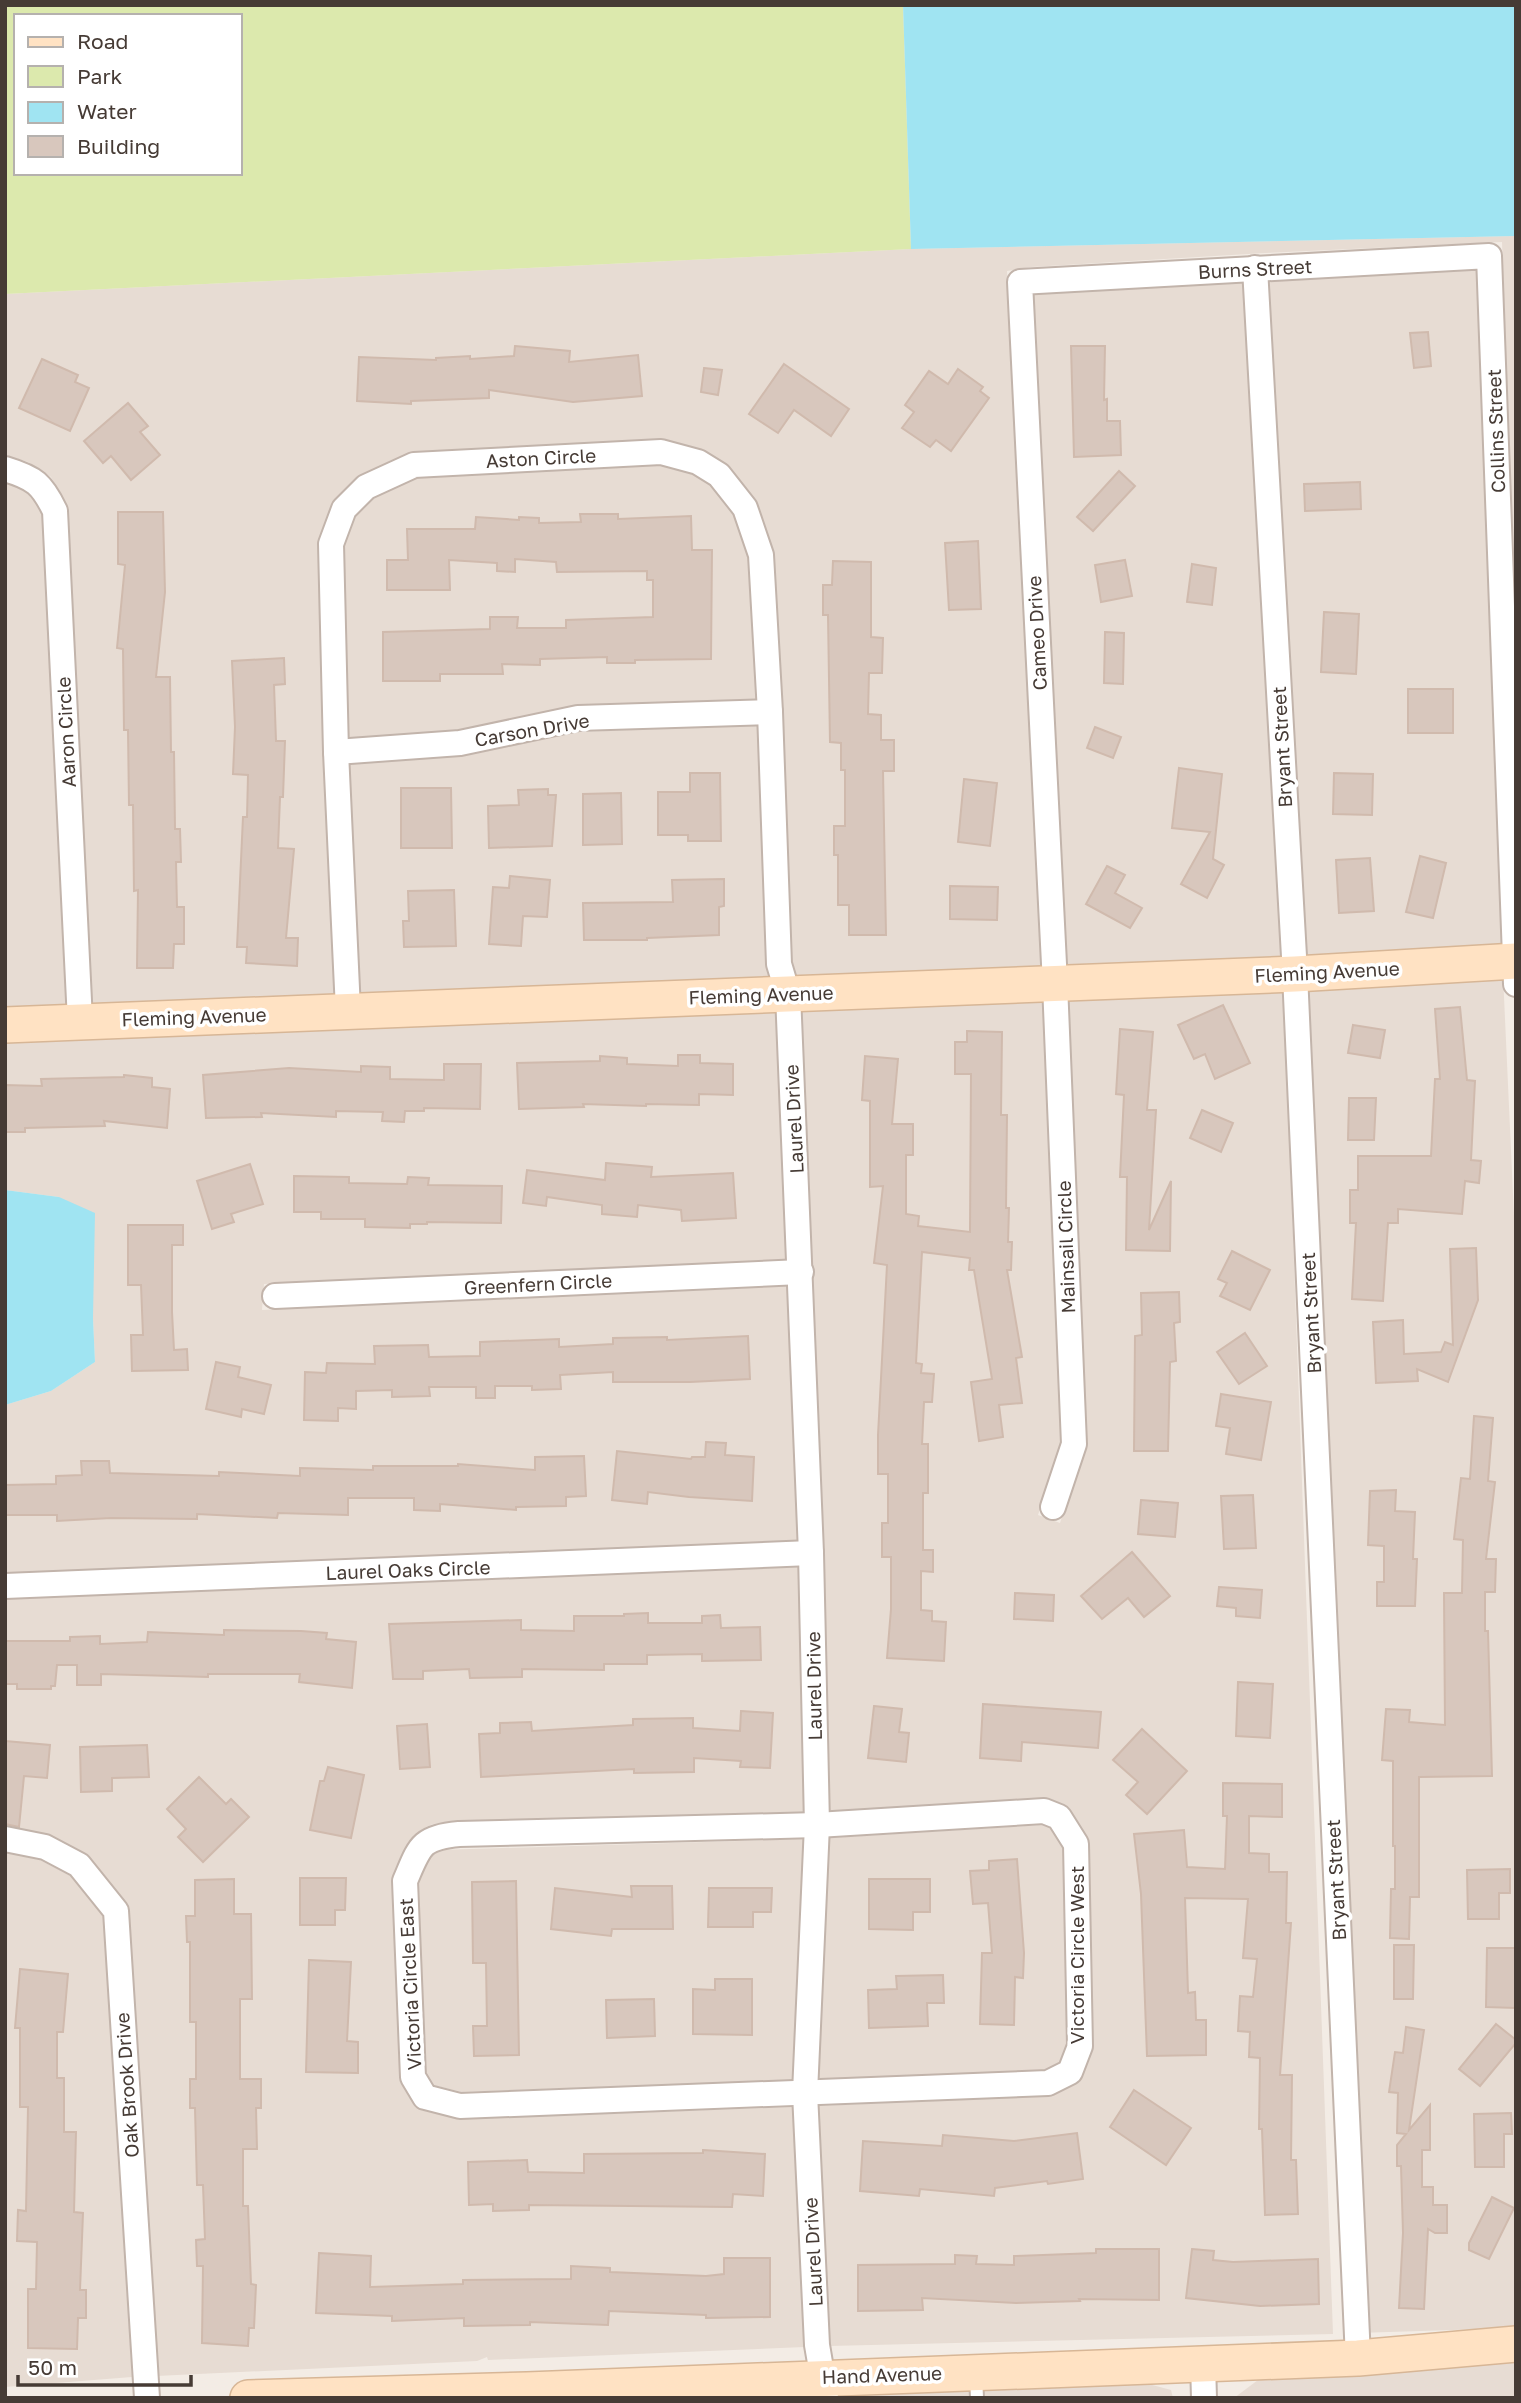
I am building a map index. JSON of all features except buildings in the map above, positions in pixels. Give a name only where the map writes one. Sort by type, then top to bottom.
[{"type":"street","name":"Burns Street","points":[[1020,282],[1489,256]]},
{"type":"street","name":"Collins Street","points":[[1489,256],[1515,969]]},
{"type":"street","name":"Bryant Street","points":[[1255,268],[1296,974],[1358,2358]]},
{"type":"street","name":"Cameo Drive","points":[[1020,282],[1055,984]]},
{"type":"street","name":"Aston Circle","points":[[348,1010],[336,752],[331,544],[344,509],[366,487],[414,465],[661,452],[698,462],[719,475],[745,508],[761,555],[779,964],[788,994]]},
{"type":"street","name":"Aaron Circle","points":[[5,469],[24,474],[44,488],[55,511],[80,1021]]},
{"type":"street","name":"Carson Drive","points":[[336,752],[460,743],[578,719],[769,712]]},
{"type":"street","name":"Fleming Avenue","points":[[5,1025],[1296,974],[1515,969]]},
{"type":"street","name":"Mainsail Circle","points":[[1053,1507],[1074,1444],[1055,984]]},
{"type":"street","name":"Laurel Drive","points":[[788,994],[811,1553],[817,1825],[805,2093],[817,2345],[824,2388]]},
{"type":"street","name":"Greenfern Circle","points":[[275,1296],[801,1272]]},
{"type":"street","name":"Laurel Oaks Circle","points":[[5,1586],[811,1553]]},
{"type":"street","name":"Victoria Circle West","points":[[805,2093],[1048,2083],[1070,2072],[1080,2046],[1076,1844],[1059,1816],[1044,1811],[817,1825]]},
{"type":"street","name":"Victoria Circle East","points":[[805,2093],[460,2105],[425,2097],[413,2077],[405,1881],[418,1850],[433,1837],[459,1834],[817,1825]]},
{"type":"street","name":"Oak Brook Drive","points":[[5,1839],[45,1847],[79,1865],[116,1911],[148,2398]]},
{"type":"street","name":"Hand Avenue","points":[[248,2398],[976,2385],[1203,2363],[1358,2358],[1516,2344]]},
{"type":"street","points":[[1203,2363],[1204,2398]]},
{"type":"shaded area","points":[[1516,236],[1516,652],[1502,242],[1265,253],[1031,267],[1007,271],[1042,971],[797,979],[791,960],[782,699],[772,549],[756,502],[728,465],[701,449],[661,439],[415,452],[357,478],[336,500],[319,545],[324,765],[335,997],[92,1008],[67,509],[51,477],[28,462],[5,455],[5,294],[911,249]]},
{"type":"shaded area","points":[[1478,270],[1502,949],[1307,960],[1268,281]]},
{"type":"shaded area","points":[[1243,282],[1283,961],[1067,970],[1033,294]]},
{"type":"shaded area","points":[[658,465],[692,474],[710,485],[734,515],[749,559],[757,699],[579,705],[459,730],[348,738],[343,545],[354,516],[372,498],[416,478]]},
{"type":"shaded area","points":[[5,483],[18,487],[35,498],[44,515],[68,1009],[5,1012]]},
{"type":"shaded area","points":[[758,725],[767,965],[771,981],[359,996],[349,764],[461,756],[578,732]]},
{"type":"shaded area","points":[[1503,975],[1516,1260],[1516,2328],[1357,2333],[1308,986]]},
{"type":"shaded area","points":[[1284,988],[1333,2334],[829,2346],[818,2106],[1047,2096],[1074,2083],[1092,2044],[1088,1842],[1070,1809],[1064,1804],[1045,1798],[829,1812],[824,1540],[801,1006],[1044,997],[1062,1443],[1038,1515],[1060,1523],[1086,1442],[1068,996]]},
{"type":"shaded area","points":[[777,1007],[788,1259],[264,1284],[262,1310],[789,1286],[799,1541],[5,1573],[5,1405],[51,1391],[95,1362],[93,1318],[59,1197],[5,1190],[5,1038]]},
{"type":"shaded area","points":[[799,1567],[805,1813],[460,1821],[433,1824],[411,1840],[395,1876],[401,2079],[414,2105],[421,2110],[459,2119],[794,2107],[805,2347],[488,2360],[487,2357],[477,2361],[156,2376],[128,1909],[125,1901],[89,1856],[51,1835],[5,1826],[5,1599]]},
{"type":"shaded area","points":[[1042,1825],[1051,1828],[1064,1849],[1068,2044],[1061,2062],[1046,2070],[818,2079],[829,1838]]},
{"type":"shaded area","points":[[805,1839],[794,2080],[462,2092],[433,2085],[425,2072],[418,1882],[428,1858],[437,1850]]},
{"type":"shaded area","points":[[5,1852],[40,1860],[71,1876],[104,1917],[132,2377],[5,2387]]},
{"type":"shaded area","points":[[1516,2356],[1516,2398],[1234,2398],[1262,2377]]},
{"type":"shaded area","points":[[1126,2378],[1171,2390],[1173,2398],[848,2398],[856,2388]]},
{"type":"green space","points":[[5,5],[903,5],[911,249],[5,294]]},
{"type":"water","points":[[903,5],[1516,5],[1516,236],[911,249]]},
{"type":"water","points":[[5,1190],[59,1197],[95,1213],[95,1362],[51,1391],[5,1405]]}]
